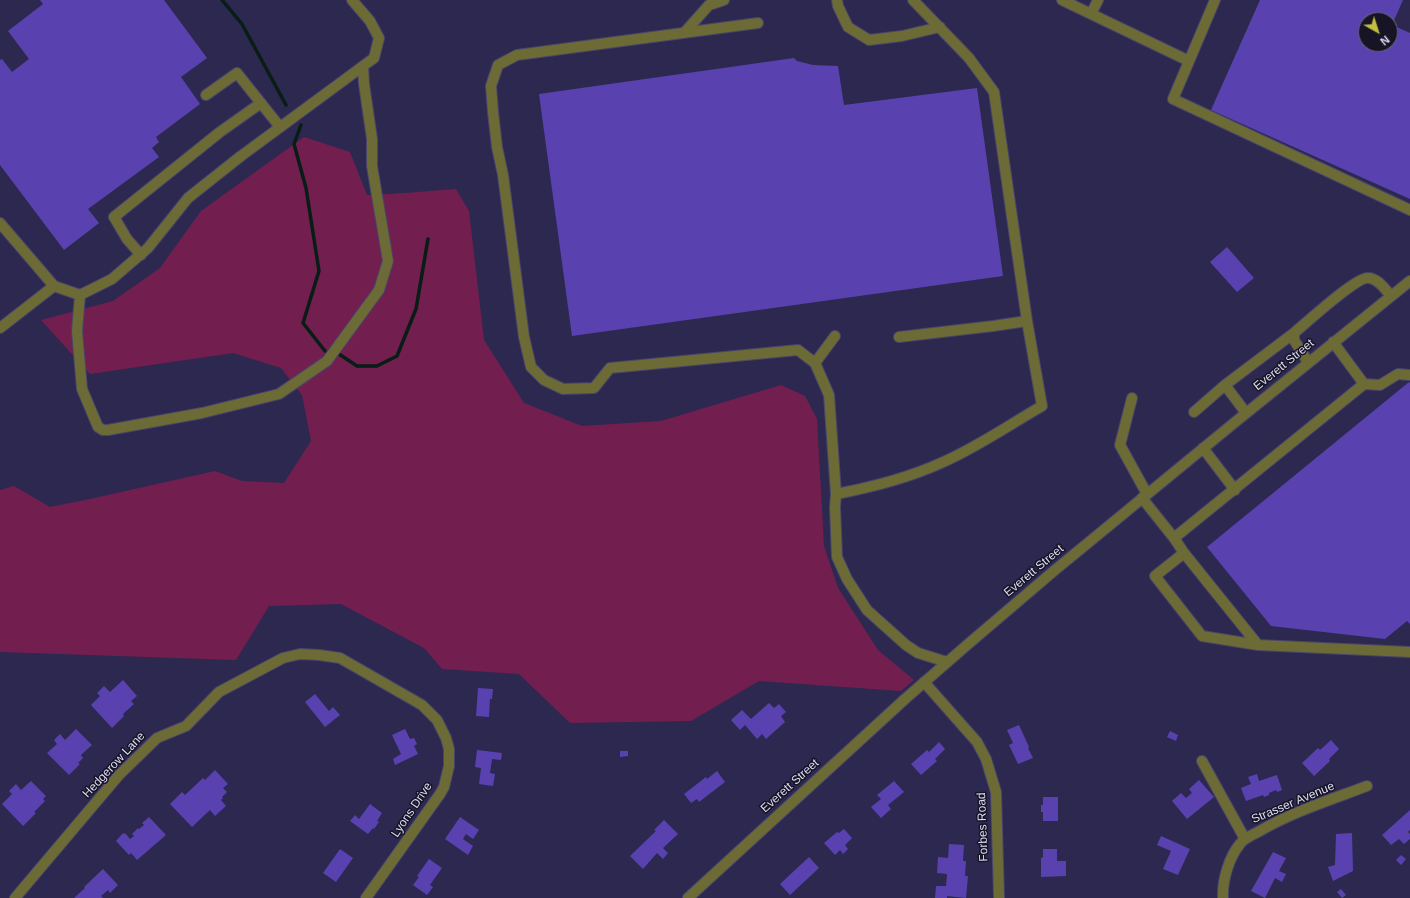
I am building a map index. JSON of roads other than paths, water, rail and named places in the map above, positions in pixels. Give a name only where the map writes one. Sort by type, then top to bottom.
[{"type":"street","points":[[0,223],[54,286],[80,295],[112,279],[148,248],[188,198],[241,156],[374,58],[379,38],[370,20],[352,0]]},
{"type":"street","points":[[684,33],[709,5],[724,0]]},
{"type":"street","points":[[837,0],[838,6],[848,26],[869,40],[902,36],[940,28]]},
{"type":"street","points":[[836,494],[871,488],[908,477],[942,463],[978,444],[1042,406],[1027,321],[994,92],[969,58],[913,0]]},
{"type":"street","points":[[1062,0],[1189,61]]},
{"type":"street","points":[[1091,14],[1098,0]]},
{"type":"street","points":[[1215,0],[1173,99],[1410,210]]},
{"type":"street","points":[[758,23],[518,55],[498,65],[491,86],[493,112],[497,147],[503,175],[524,337],[531,367],[544,380],[563,390],[594,388],[610,368],[798,350],[815,363],[829,395],[836,494],[835,507],[837,557],[847,579],[868,610],[906,645],[918,653],[947,662]]},
{"type":"street","points":[[80,295],[77,331],[82,389],[98,427],[103,430],[202,413],[279,394],[327,361],[379,290],[388,261],[372,166],[372,139],[364,84],[363,66]]},
{"type":"street","points":[[206,95],[237,73],[280,127]]},
{"type":"street","points":[[141,255],[127,239],[114,217],[220,132],[261,103]]},
{"type":"street","points":[[1194,412],[1348,288],[1367,277],[1375,279],[1390,296]]},
{"type":"street","name":"Everett Street","points":[[688,898],[947,662],[1055,570],[1203,448],[1410,281]]},
{"type":"street","points":[[0,328],[54,286]]},
{"type":"street","points":[[899,337],[1027,321]]},
{"type":"street","points":[[1294,333],[1294,340],[1308,362]]},
{"type":"street","points":[[815,363],[835,336]]},
{"type":"street","points":[[1333,342],[1364,384]]},
{"type":"street","points":[[1174,538],[1364,384],[1380,385],[1398,374],[1410,375]]},
{"type":"street","points":[[1225,386],[1246,413]]},
{"type":"street","points":[[1132,398],[1120,444],[1145,496],[1184,554],[1258,645]]},
{"type":"street","points":[[1203,448],[1235,490]]},
{"type":"street","points":[[1184,554],[1155,576],[1202,636],[1258,645],[1410,652]]},
{"type":"street","name":"Hedgerow Lane","points":[[15,898],[119,775],[157,738],[186,726],[219,692],[283,658],[300,654],[340,658],[406,695]]},
{"type":"street","name":"Forbes Road","points":[[924,682],[977,742],[992,775],[996,792],[998,898]]},
{"type":"street","name":"Lyons Drive","points":[[366,898],[438,798],[444,787],[449,766],[450,756],[446,738],[437,720],[422,705],[406,695]]},
{"type":"street","points":[[1202,762],[1245,839]]},
{"type":"street","name":"Strasser Avenue","points":[[1223,898],[1225,876],[1239,844],[1245,839],[1268,826],[1367,786]]},
{"type":"waterway","points":[[222,0],[242,24],[286,105]]},
{"type":"waterway","points":[[301,125],[294,144],[306,188],[319,271],[303,323],[325,351]]},
{"type":"waterway","points":[[339,354],[357,366],[377,366],[397,356],[416,309],[428,239]]}]
